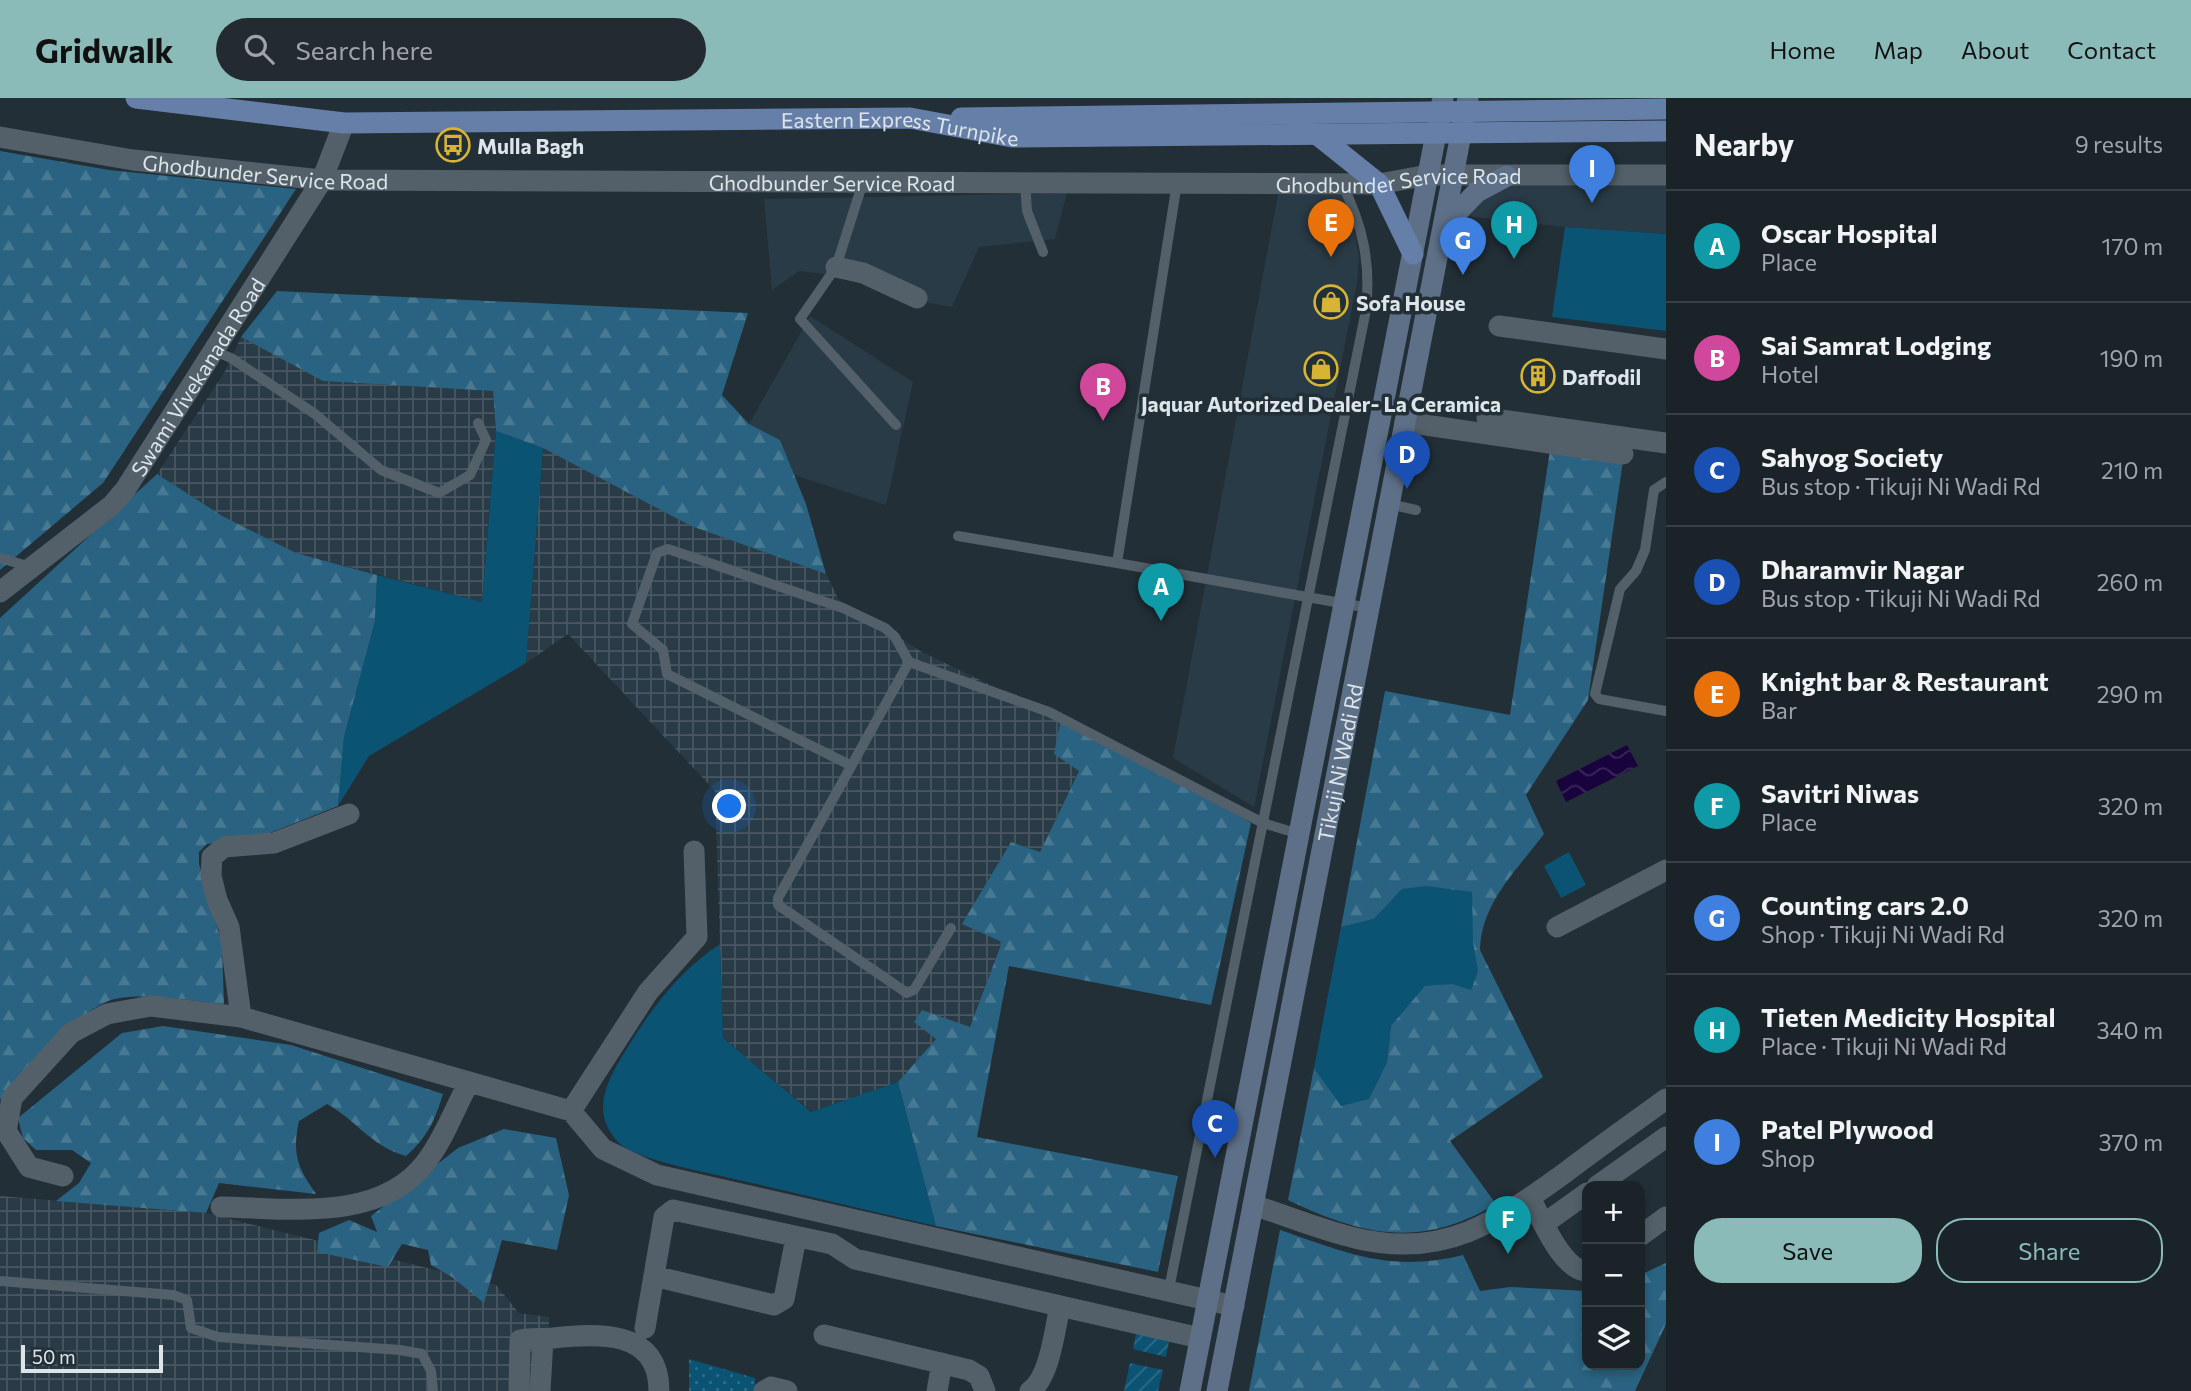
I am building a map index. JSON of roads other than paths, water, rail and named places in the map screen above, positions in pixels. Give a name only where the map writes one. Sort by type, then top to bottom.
[{"type":"main road","name":"Eastern Express Turnpike","points":[[136,98],[344,123],[910,118],[1012,137],[1666,131]]},
{"type":"main road","name":"Tikuji Ni Wadi Rd","points":[[1190,1391],[1443,98]]},
{"type":"main road","name":"Tikuji Ni Wadi Rd","points":[[1217,1391],[1468,98]]},
{"type":"main road","points":[[910,118],[1666,109]]},
{"type":"main road","points":[[1319,136],[1379,184],[1413,254]]},
{"type":"main road","points":[[1443,228],[1477,192],[1507,176]]},
{"type":"street","name":"Swami Vivekanada Road","points":[[0,592],[119,497],[322,180],[344,123]]},
{"type":"street","name":"Ghodbunder Service Road","points":[[0,137],[133,160],[322,180],[1379,184],[1428,175],[1666,175]]},
{"type":"street","points":[[836,268],[863,273],[917,298]]},
{"type":"street","points":[[1499,326],[1666,349]]},
{"type":"street","points":[[1488,418],[1666,443]]},
{"type":"street","points":[[1405,422],[1623,454]]},
{"type":"street","points":[[242,1017],[229,927],[216,900],[211,876],[212,857],[224,847],[274,843],[349,814]]},
{"type":"street","points":[[571,1111],[648,992],[697,937],[694,851]]},
{"type":"street","points":[[1557,927],[1666,870]]},
{"type":"street","points":[[63,1176],[29,1167],[6,1131],[12,1098],[72,1033],[107,1014],[151,1006],[242,1017],[571,1111],[603,1149],[657,1175],[1168,1294],[1234,1306]]},
{"type":"street","points":[[221,1207],[320,1208],[367,1202],[403,1186],[427,1162],[469,1082]]},
{"type":"street","points":[[1254,1205],[1356,1238],[1417,1243],[1466,1234],[1506,1216],[1666,1099]]},
{"type":"street","points":[[1604,1181],[1666,1137]]},
{"type":"street","points":[[1545,1223],[1582,1197]]},
{"type":"street","points":[[1531,1198],[1564,1259],[1582,1271]]},
{"type":"street","points":[[645,1328],[664,1217],[673,1210],[839,1246],[855,1259],[1200,1338]]},
{"type":"street","points":[[1645,1232],[1666,1217]]},
{"type":"street","points":[[654,1276],[774,1305],[784,1299],[796,1238]]},
{"type":"street","points":[[1030,1391],[1036,1387],[1049,1358],[1060,1306]]},
{"type":"street","points":[[519,1391],[520,1340],[612,1334],[631,1342],[648,1358],[659,1375],[659,1391]]},
{"type":"street","points":[[824,1335],[942,1363],[979,1377],[985,1391]]},
{"type":"street","points":[[540,1391],[543,1339]]},
{"type":"street","points":[[937,1391],[942,1363]]},
{"type":"street","points":[[765,1391],[771,1387],[787,1391]]},
{"type":"lane","points":[[863,182],[836,268],[800,319],[896,425]]},
{"type":"lane","points":[[1025,182],[1027,211],[1043,251]]},
{"type":"lane","points":[[1117,563],[1177,183]]},
{"type":"lane","points":[[1168,1294],[1368,291],[1367,250],[1342,184]]},
{"type":"lane","points":[[212,350],[231,358],[315,414],[381,470],[439,493],[470,475],[486,440],[478,423]]},
{"type":"lane","points":[[1666,482],[1654,490],[1645,550],[1636,571],[1620,589],[1595,694],[1599,699],[1666,711]]},
{"type":"lane","points":[[1389,504],[1416,510]]},
{"type":"lane","points":[[957,536],[1369,608]]},
{"type":"lane","points":[[850,765],[667,674],[663,650],[632,624],[657,553],[668,549],[843,608],[885,628],[895,636],[909,662],[1049,712],[1263,823],[1299,834]]},
{"type":"lane","points":[[0,558],[32,567]]},
{"type":"lane","points":[[909,662],[778,898],[778,905],[907,993],[914,990],[951,928]]},
{"type":"lane","points":[[0,1281],[173,1295],[187,1300],[191,1328],[218,1337],[400,1350],[422,1354],[431,1371],[433,1391]]},
{"type":"water","points":[[1627,745],[1638,766],[1566,802],[1556,781]]},
{"type":"place","name":"Mulla Bagh","points":[[453,145]]},
{"type":"place","name":"Patel Plywood","points":[[1592,203]]},
{"type":"place","name":"Knight bar & Restaurant","points":[[1331,257]]},
{"type":"place","name":"Tieten Medicity Hospital","points":[[1514,259]]},
{"type":"place","name":"Counting cars 2.0","points":[[1463,275]]},
{"type":"place","name":"Sofa House","points":[[1331,302]]},
{"type":"place","name":"Jaquar Autorized Dealer- La Ceramica","points":[[1321,369]]},
{"type":"place","name":"Daffodil","points":[[1538,376]]},
{"type":"place","name":"Sai Samrat Lodging","points":[[1103,421]]},
{"type":"place","name":"Dharamvir Nagar","points":[[1407,489]]},
{"type":"place","name":"Oscar Hospital","points":[[1161,621]]},
{"type":"place","name":"Sahyog Society","points":[[1215,1158]]},
{"type":"place","name":"Savitri Niwas","points":[[1508,1254]]}]
